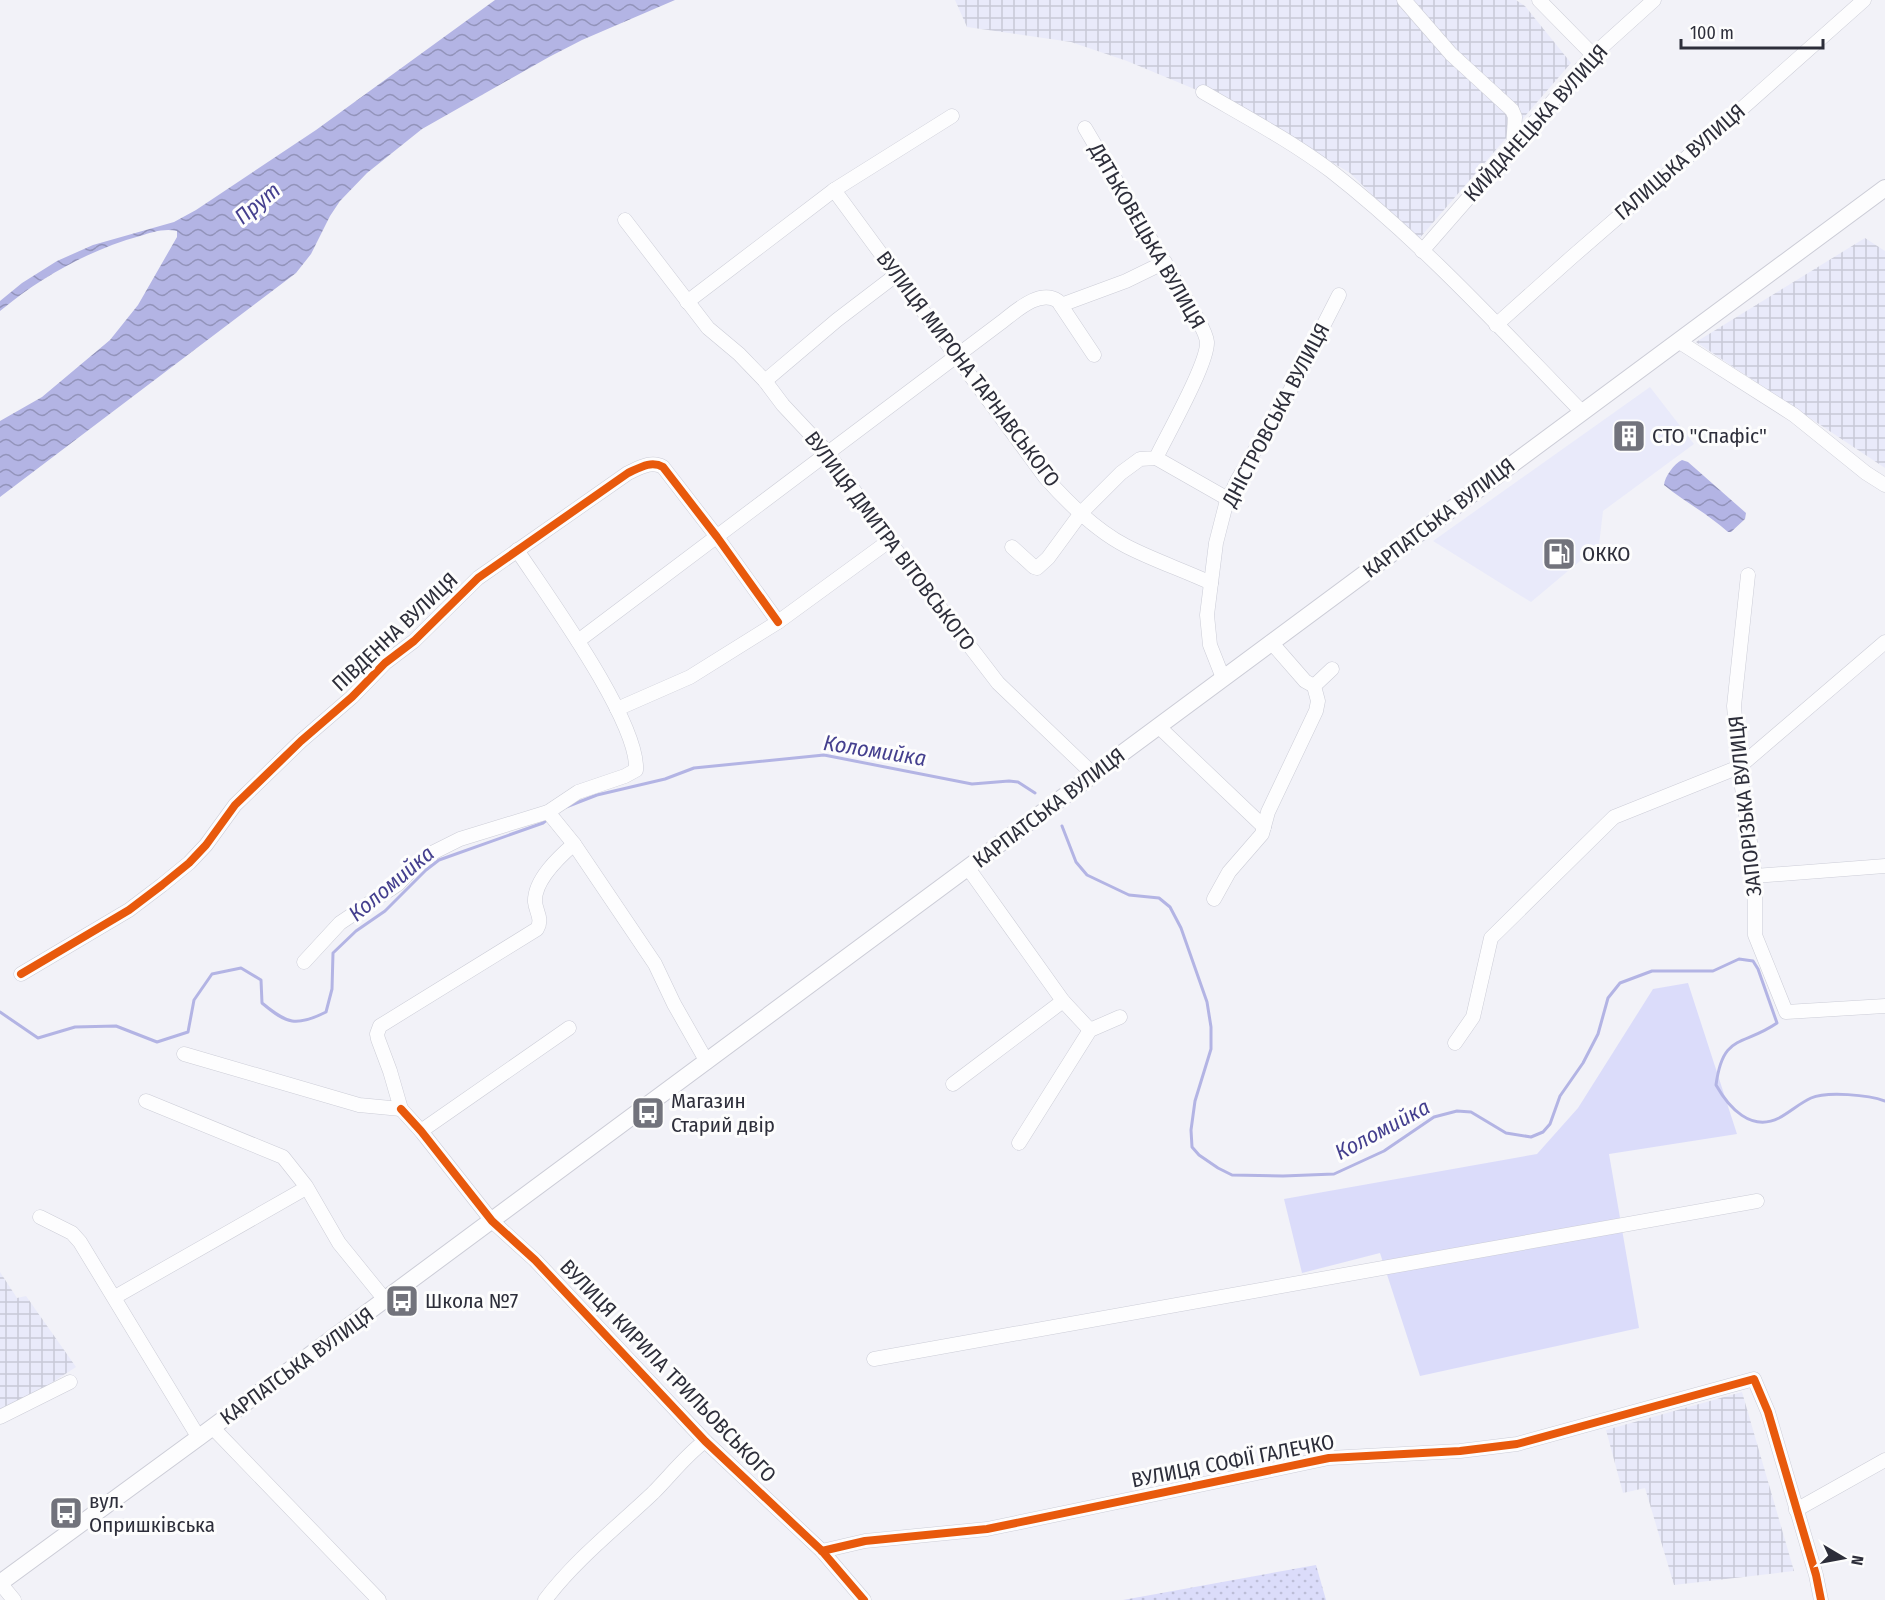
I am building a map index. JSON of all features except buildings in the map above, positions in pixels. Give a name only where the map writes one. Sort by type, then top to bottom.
[{"type":"main road","name":"КАРПАТСЬКА ВУЛИЦЯ","points":[[0,1583],[386,1301],[1885,188]]},
{"type":"street","points":[[1404,0],[1451,54],[1512,110],[1515,117],[1513,147]]},
{"type":"street","name":"КИЙДАНЕЦЬКА ВУЛИЦЯ","points":[[1422,251],[1593,55],[1654,0]]},
{"type":"street","name":"ГАЛИЦЬКА ВУЛИЦЯ","points":[[1496,325],[1864,0]]},
{"type":"street","points":[[1541,1],[1593,55]]},
{"type":"street","points":[[1203,92],[1282,138],[1326,168],[1386,218],[1422,251],[1582,412]]},
{"type":"street","points":[[687,302],[834,190],[952,116]]},
{"type":"street","name":"ДЯТЬКОВЕЦЬКА ВУЛИЦЯ","points":[[1085,128],[1202,326],[1207,343],[1197,373],[1156,458]]},
{"type":"street","name":"ВУЛИЦЯ МИРОНА ТАРНАВСЬКОГО","points":[[834,190],[1045,477],[1081,513],[1124,546],[1211,583]]},
{"type":"street","name":"ВУЛИЦЯ ДМИТРА ВІТОВСЬКОГО","points":[[625,220],[708,328],[739,354],[765,381],[783,405],[828,453],[889,541],[998,683],[1093,774]]},
{"type":"street","points":[[1061,305],[1165,262]]},
{"type":"street","points":[[765,381],[837,320],[896,275]]},
{"type":"street","name":"ДНІСТРОВСЬКА ВУЛИЦЯ","points":[[1223,678],[1208,635],[1207,615],[1216,543],[1228,499],[1291,389],[1340,295]]},
{"type":"street","points":[[578,641],[999,324],[1035,300],[1051,297],[1061,305],[1094,355]]},
{"type":"street","points":[[1678,341],[1794,415],[1866,473],[1885,485]]},
{"type":"street","points":[[1012,547],[1037,568],[1048,558],[1081,513],[1120,473],[1140,459],[1156,458],[1228,499]]},
{"type":"street","name":"ПІВДЕННА ВУЛИЦЯ","points":[[21,974],[129,910],[189,863],[206,845],[235,805],[352,697],[385,663],[414,641],[478,578],[628,473],[656,463],[663,467],[778,622]]},
{"type":"street","points":[[617,709],[683,681],[778,622],[889,541]]},
{"type":"street","points":[[304,962],[339,922],[398,884],[430,854],[460,839],[551,816],[578,792],[636,770],[637,762],[617,709],[578,641],[517,550]]},
{"type":"street","name":"ЗАПОРІЗЬКА ВУЛИЦЯ","points":[[1748,575],[1734,706],[1739,767],[1755,876],[1755,935],[1786,1012],[1885,1006]]},
{"type":"street","points":[[1214,899],[1229,872],[1258,841],[1285,774],[1316,711],[1318,701],[1314,686],[1305,681],[1271,642]]},
{"type":"street","points":[[1455,1043],[1473,1017],[1491,938],[1614,816],[1739,767],[1885,642]]},
{"type":"street","points":[[1314,686],[1332,669]]},
{"type":"street","points":[[1158,726],[1264,826]]},
{"type":"street","points":[[551,816],[574,844],[655,964],[706,1062]]},
{"type":"street","points":[[184,1054],[359,1105],[401,1109],[378,1039],[380,1026],[537,929],[540,922],[536,904],[538,887],[555,862],[574,844]]},
{"type":"street","points":[[1755,876],[1885,866]]},
{"type":"street","points":[[968,868],[1063,1001],[1090,1030]]},
{"type":"street","points":[[953,1084],[1063,1001]]},
{"type":"street","points":[[1020,1143],[1090,1030],[1120,1017]]},
{"type":"street","points":[[421,1131],[569,1028]]},
{"type":"street","points":[[146,1101],[278,1154],[291,1165],[339,1243],[386,1301]]},
{"type":"street","name":"ВУЛИЦЯ КИРИЛА ТРИЛЬОВСЬКОГО","points":[[401,1109],[492,1221],[535,1260],[705,1441],[822,1551],[864,1600]]},
{"type":"street","points":[[115,1297],[306,1188]]},
{"type":"street","points":[[874,1359],[1757,1201]]},
{"type":"street","points":[[40,1216],[72,1233],[80,1242],[206,1433],[379,1600]]},
{"type":"street","name":"ВУЛИЦЯ СОФІЇ ГАЛЕЧКО","points":[[822,1551],[865,1541],[987,1528],[1329,1458],[1460,1451],[1517,1444],[1754,1379],[1768,1412],[1796,1510]]},
{"type":"street","points":[[0,1417],[70,1382]]},
{"type":"street","points":[[545,1600],[566,1575],[662,1483],[687,1455],[705,1441]]},
{"type":"street","points":[[1821,1600],[1816,1575],[1796,1510],[1885,1460]]},
{"type":"street","points":[[0,1583],[14,1600]]},
{"type":"shaded area","points":[[955,0],[1516,0],[1525,6],[1571,63],[1418,240],[1350,173],[1240,108],[1127,61],[1071,42],[967,27]]},
{"type":"shaded area","points":[[1865,238],[1885,251],[1885,468],[1696,342]]},
{"type":"shaded area","points":[[1650,387],[1694,444],[1603,511],[1599,545],[1531,602],[1433,541]]},
{"type":"shaded area","points":[[1688,983],[1737,1134],[1609,1154],[1639,1328],[1420,1376],[1380,1253],[1302,1273],[1284,1199],[1537,1154],[1578,1108],[1653,989]]},
{"type":"shaded area","points":[[0,1272],[17,1298],[26,1296],[76,1367],[28,1398],[0,1410]]},
{"type":"shaded area","points":[[1742,1392],[1794,1571],[1674,1585],[1645,1488],[1623,1493],[1606,1430]]},
{"type":"shaded area","points":[[1316,1565],[1326,1600],[1123,1600]]},
{"type":"water","name":"Прут","points":[[495,0],[675,0],[582,40],[422,129],[367,173],[340,201],[311,254],[296,273],[0,497],[0,421],[42,397],[110,340],[138,305],[177,237],[177,231],[154,232],[102,249],[49,276],[0,311],[0,301],[22,283],[57,261],[93,245],[174,222],[196,210],[316,130]]},
{"type":"water","points":[[1682,460],[1688,462],[1746,513],[1745,519],[1731,532],[1664,485],[1670,471]]},
{"type":"waterway","name":"Коломийка","points":[[566,807],[597,795],[665,779],[694,768],[824,755],[972,784],[1018,782],[1035,793]]},
{"type":"waterway","name":"Коломийка","points":[[0,1012],[38,1038],[75,1027],[116,1026],[157,1042],[188,1032],[194,1000],[212,974],[241,968],[261,980],[262,1003],[278,1015],[292,1021],[316,1017],[326,1012],[332,989],[333,953],[356,931],[385,911],[426,870],[439,860],[543,823],[548,819]]},
{"type":"waterway","name":"Коломийка","points":[[1062,826],[1076,862],[1087,875],[1129,895],[1159,898],[1170,907],[1181,928],[1207,1002],[1211,1027],[1211,1049],[1195,1101],[1191,1130],[1192,1147],[1199,1155],[1232,1175],[1334,1174],[1384,1151],[1434,1117],[1457,1111],[1471,1112],[1506,1133],[1531,1137],[1543,1132],[1550,1124],[1560,1096],[1583,1063],[1598,1034],[1608,998],[1620,983],[1652,971],[1713,971],[1739,959],[1753,961],[1758,969],[1777,1023],[1736,1044],[1724,1057],[1716,1085],[1734,1109],[1750,1120],[1769,1122],[1818,1096],[1848,1095],[1885,1101]]},
{"type":"cycle path","points":[[21,974],[129,910],[189,863],[206,845],[235,805],[301,741],[352,697],[385,663],[414,641],[478,578],[636,469],[654,464],[663,467],[778,622]]},
{"type":"cycle path","points":[[401,1109],[492,1221],[535,1260],[705,1441],[822,1551],[864,1600]]},
{"type":"cycle path","points":[[822,1551],[865,1541],[987,1529],[1329,1458],[1460,1451],[1517,1444],[1754,1379],[1768,1412],[1816,1575],[1821,1600]]},
{"type":"place","name":"СТО \"Спафіс\"","points":[[1629,436]]},
{"type":"place","name":"ОККО","points":[[1559,554]]},
{"type":"place","name":"Магазин Старий двір","points":[[648,1113]]},
{"type":"place","name":"Школа №7","points":[[402,1301]]},
{"type":"place","name":"вул. Опришківська","points":[[66,1513]]}]
